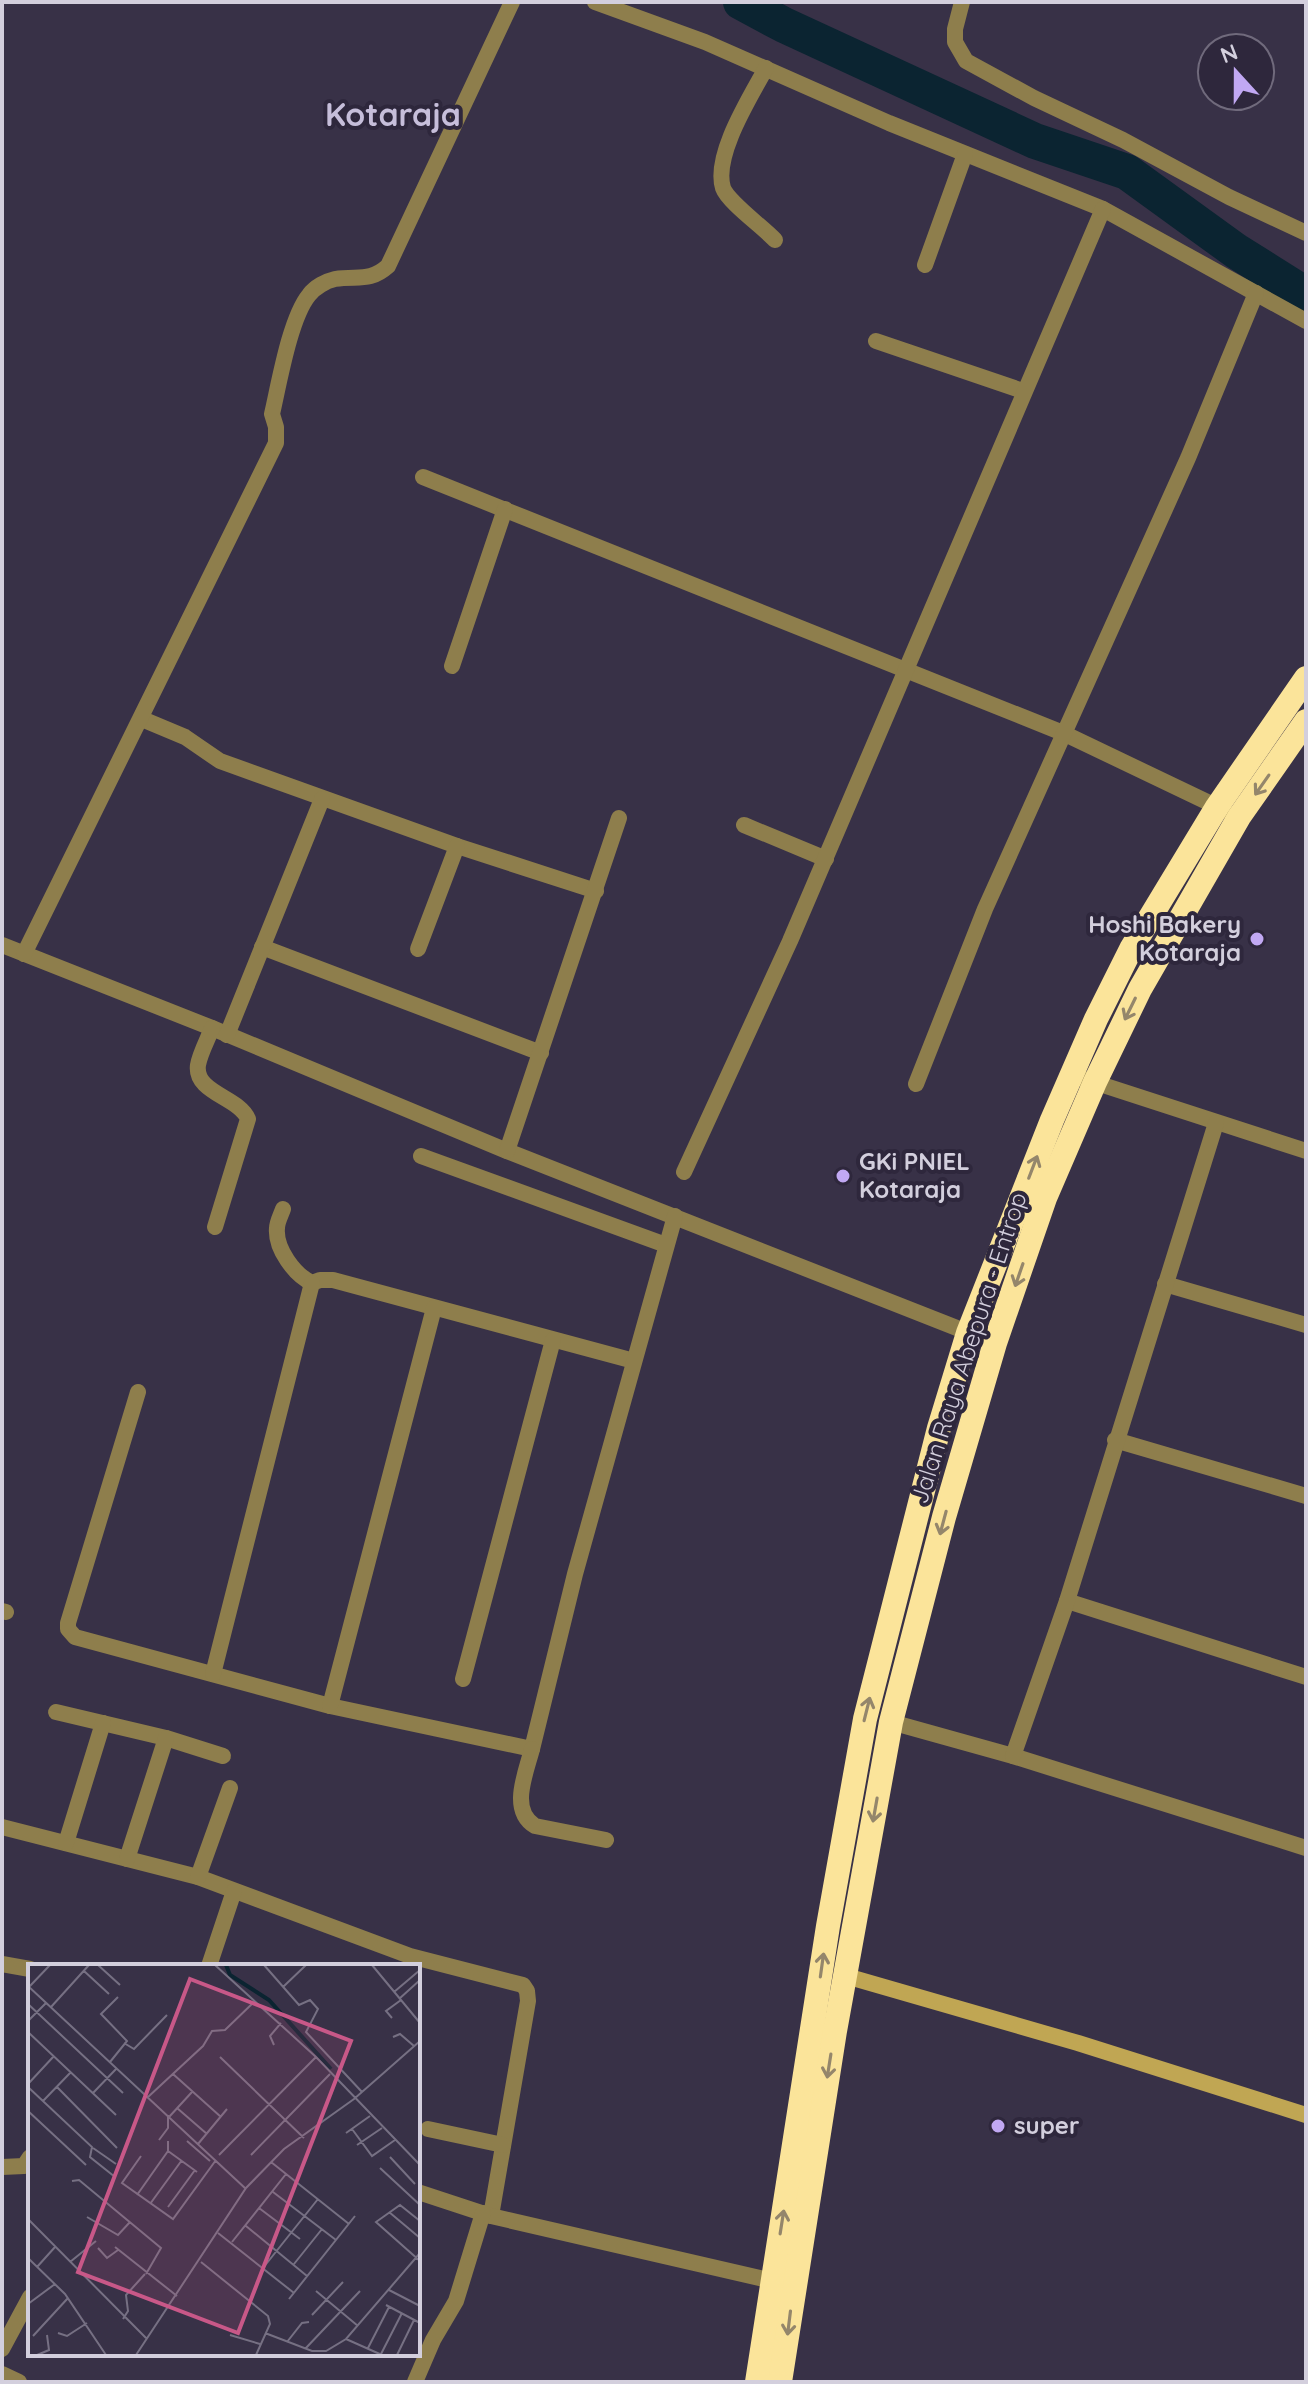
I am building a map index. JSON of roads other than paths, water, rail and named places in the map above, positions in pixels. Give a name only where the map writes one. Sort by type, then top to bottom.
[{"type":"highway","points":[[757,2382],[828,1926],[865,1719],[939,1428],[968,1333],[1083,1078],[1096,1019],[1131,949],[1217,807],[1306,678]]},
{"type":"highway","name":"Jalan Raya Abepura - Entrop","points":[[780,2382],[891,1722],[995,1343],[1083,1078],[1140,989],[1239,817],[1306,721]]},
{"type":"street","points":[[24,954],[276,443],[272,414],[299,312],[309,295],[320,285],[334,279],[378,275],[388,266],[512,2]]},
{"type":"street","points":[[595,2],[705,42],[889,123],[1103,209],[1306,321]]},
{"type":"street","points":[[962,2],[955,42],[966,61],[1229,197],[1306,233]]},
{"type":"street","points":[[766,68],[728,146],[723,161],[723,188],[733,203],[775,240]]},
{"type":"street","points":[[925,265],[965,154]]},
{"type":"street","points":[[684,1172],[826,859],[1103,209]]},
{"type":"street","points":[[916,1084],[985,909],[1188,458],[1256,293]]},
{"type":"street","points":[[876,341],[1023,391]]},
{"type":"street","points":[[423,477],[1063,733],[1239,817]]},
{"type":"street","points":[[452,666],[505,509]]},
{"type":"street","points":[[142,719],[185,737],[220,761],[457,846],[596,891]]},
{"type":"street","points":[[215,1227],[248,1119],[245,1110],[237,1103],[217,1094],[200,1079],[198,1067],[262,947],[322,799]]},
{"type":"street","points":[[507,1151],[619,818]]},
{"type":"street","points":[[744,825],[826,859]]},
{"type":"street","points":[[418,949],[457,846]]},
{"type":"street","points":[[2,945],[507,1151],[995,1343]]},
{"type":"street","points":[[262,947],[541,1053]]},
{"type":"street","points":[[1083,1078],[1306,1151]]},
{"type":"street","points":[[1013,1756],[1067,1601],[1216,1123]]},
{"type":"street","points":[[421,1156],[666,1245]]},
{"type":"street","points":[[283,1209],[277,1229],[282,1250],[303,1279],[312,1283],[333,1280],[634,1361]]},
{"type":"street","points":[[606,1840],[535,1826],[527,1821],[520,1802],[575,1574],[675,1216]]},
{"type":"street","points":[[213,1674],[312,1283]]},
{"type":"street","points":[[1165,1284],[1306,1325]]},
{"type":"street","points":[[330,1706],[434,1308]]},
{"type":"street","points":[[463,1679],[553,1340]]},
{"type":"street","points":[[138,1392],[68,1629],[75,1637],[330,1706],[532,1749]]},
{"type":"street","points":[[1115,1440],[1306,1496]]},
{"type":"street","points":[[1067,1601],[1306,1677]]},
{"type":"street","points":[[56,1712],[166,1738],[223,1756]]},
{"type":"street","points":[[891,1722],[1013,1756],[1306,1848]]},
{"type":"street","points":[[66,1843],[103,1723]]},
{"type":"street","points":[[127,1859],[166,1738]]},
{"type":"street","points":[[198,1877],[230,1788]]},
{"type":"street","points":[[2,1827],[198,1877],[410,1956],[523,1985],[528,2001],[503,2145],[487,2215],[456,2301],[433,2340],[415,2382]]},
{"type":"street","points":[[210,1964],[234,1891]]},
{"type":"street","points":[[2,1964],[28,1969]]},
{"type":"street","points":[[846,1976],[1078,2043],[1306,2115]]},
{"type":"street","points":[[428,2129],[503,2145]]},
{"type":"street","points":[[2,2167],[24,2166],[28,2160]]},
{"type":"street","points":[[420,2193],[487,2215],[773,2281]]},
{"type":"street","points":[[2,2349],[28,2301]]},
{"type":"street","points":[[2,2374],[19,2382]]},
{"type":"waterway","points":[[741,2],[784,25],[1035,141],[1127,172],[1236,251],[1306,295]]},
{"type":"place","name":"Hoshi Bakery Kotaraja","points":[[1257,939]]},
{"type":"place","name":"GKi PNIEL Kotaraja","points":[[843,1176]]},
{"type":"place","name":"super","points":[[998,2126]]},
{"type":"district","name":"Kotaraja","points":[[393,115]]}]
